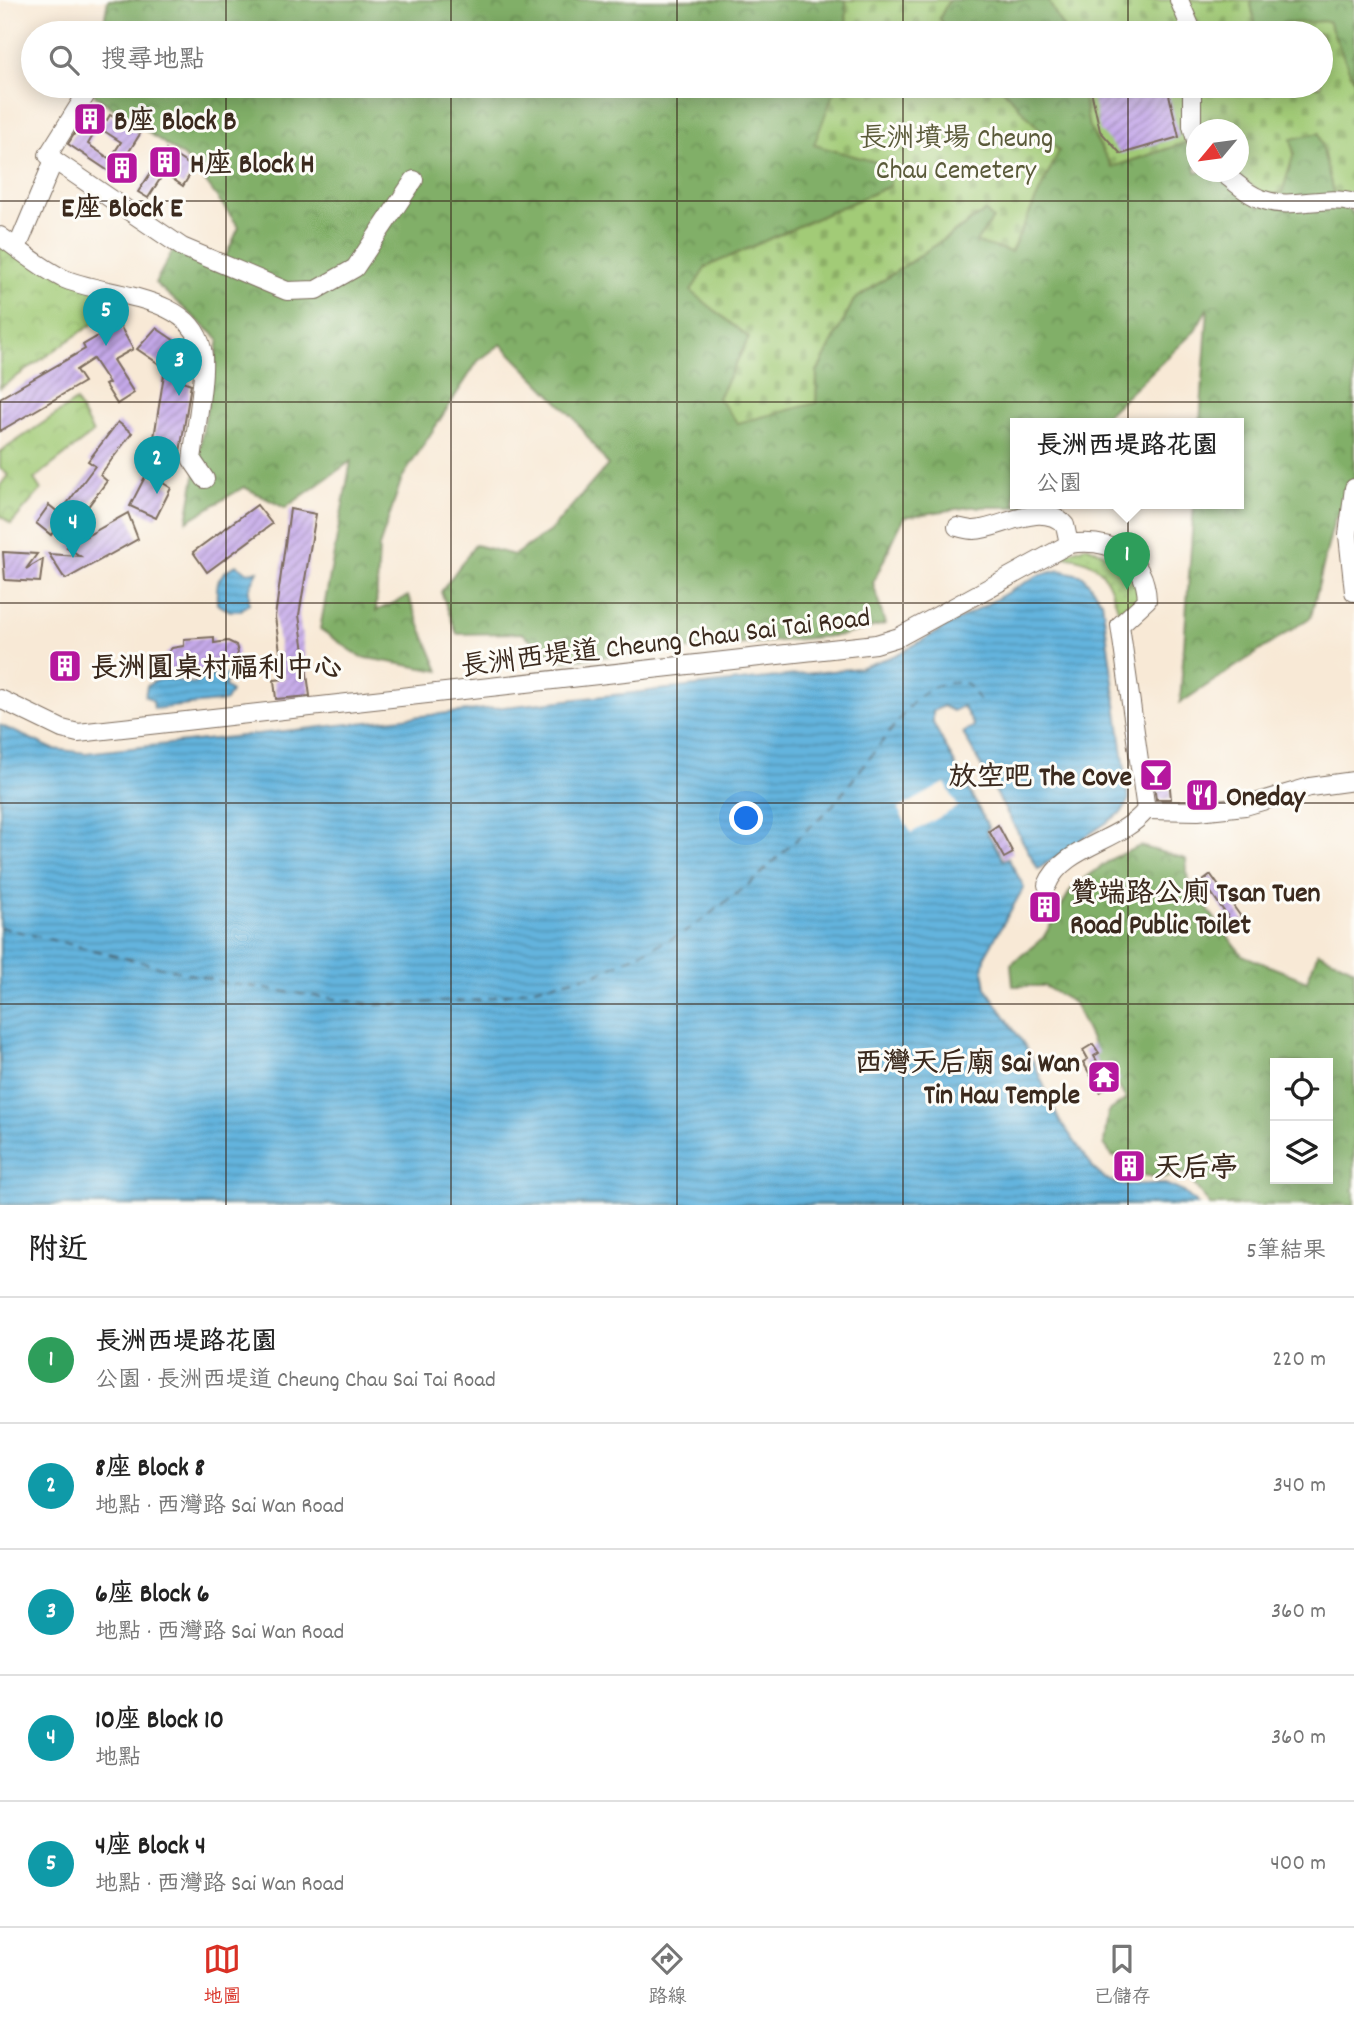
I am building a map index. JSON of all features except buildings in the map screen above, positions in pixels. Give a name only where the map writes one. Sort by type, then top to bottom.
[{"type":"street","points":[[1179,0],[1188,21]]},
{"type":"street","points":[[84,98],[48,155],[182,247],[287,291],[316,290],[355,268],[414,180]]},
{"type":"street","points":[[1192,98],[1192,119]]},
{"type":"street","points":[[17,248],[54,160]]},
{"type":"street","points":[[1236,182],[1255,196],[1269,201],[1332,200],[1354,203]]},
{"type":"street","points":[[0,236],[62,278],[172,310],[192,326],[199,337],[204,362],[192,460],[205,479]]},
{"type":"street","points":[[1354,488],[1348,535],[1354,592]]},
{"type":"street","points":[[957,527],[974,530],[1025,517],[1053,517],[1065,525],[1069,544]]},
{"type":"street","name":"長洲西堤道 Cheung Chau Sai Tai Road","points":[[0,699],[62,729],[78,733],[876,644],[899,637],[1069,544],[1094,541],[1129,557],[1146,580],[1147,600],[1119,625],[1146,810]]},
{"type":"street","points":[[1047,885],[1054,873],[1086,848],[1132,825],[1146,810],[1198,811],[1245,806],[1310,787],[1354,781]]},
{"type":"green space","points":[[108,0],[846,0],[847,21],[104,21]]},
{"type":"green space","points":[[846,0],[949,0],[939,19],[941,21],[847,21]]},
{"type":"green space","points":[[949,0],[1048,0],[1059,21],[941,21],[939,19]]},
{"type":"green space","points":[[1048,0],[1250,0],[1254,21],[1059,21]]},
{"type":"green space","points":[[1250,0],[1354,0],[1354,81],[1333,33],[1333,21],[1254,21]]},
{"type":"green space","name":"長洲墳場 Cheung Chau Cemetery","points":[[1333,33],[1354,81],[1354,198],[1334,196],[1319,133],[1291,139],[1294,153],[1282,193],[1266,195],[1246,182],[1249,182],[1249,119],[1186,119],[1186,142],[1112,167],[1089,127],[1083,98],[1333,98]]},
{"type":"green space","points":[[98,98],[832,98],[815,145],[891,166],[890,186],[706,267],[749,338],[718,398],[816,403],[817,372],[854,300],[986,211],[993,219],[976,242],[1059,151],[1011,98],[1083,98],[1089,127],[1112,167],[1185,143],[1186,182],[1230,182],[1260,207],[1282,192],[1291,138],[1319,133],[1334,196],[1354,214],[1354,496],[1334,520],[1311,617],[1180,703],[1194,509],[1244,509],[1244,418],[1200,418],[1208,307],[1194,332],[1103,418],[1010,418],[1010,507],[970,507],[904,517],[873,583],[885,624],[843,635],[559,661],[522,633],[457,634],[441,592],[475,545],[514,555],[550,531],[608,465],[573,417],[501,344],[478,361],[402,478],[379,547],[376,611],[408,596],[439,671],[361,657],[320,629],[351,461],[285,508],[244,487],[187,521],[219,339],[155,283],[173,250],[225,258],[239,227],[191,162]]},
{"type":"green space","name":"長洲墳場 Cheung Chau Cemetery","points":[[832,98],[1011,98],[1059,151],[1011,252],[976,242],[993,219],[985,211],[854,300],[817,372],[816,403],[738,423],[718,398],[749,338],[691,291],[706,267],[890,186],[891,166],[814,145]]},
{"type":"green space","points":[[0,242],[123,303],[0,388]]},
{"type":"green space","points":[[76,401],[93,433],[34,479],[41,490],[11,524],[0,515],[0,486],[8,475],[0,468],[0,452]]},
{"type":"green space","points":[[1086,546],[1127,563],[1141,580],[1141,599],[1121,618],[1102,572],[1085,561],[1057,556]]},
{"type":"green space","points":[[1140,846],[1186,859],[1188,883],[1242,955],[1307,981],[1318,952],[1354,969],[1354,1205],[1210,1205],[1185,1173],[1161,1178],[1136,1174],[1138,1161],[1129,1155],[1113,1157],[1104,1144],[1108,1112],[1126,1099],[1116,1082],[1104,1073],[1093,1056],[1093,1044],[1074,1003],[1044,986],[1013,986],[1011,964],[1043,938],[1072,888],[1113,858]]},
{"type":"water","points":[[237,565],[247,572],[258,571],[249,589],[249,603],[240,611],[230,611],[217,604],[217,585],[225,572]]},
{"type":"water","points":[[1060,570],[1083,576],[1102,601],[1129,799],[1122,812],[1038,869],[963,733],[974,726],[963,706],[953,711],[943,706],[933,711],[933,723],[989,828],[986,830],[1003,860],[1008,858],[1024,887],[986,954],[983,970],[986,988],[1029,1052],[1058,1118],[1095,1170],[1105,1179],[1121,1185],[1165,1184],[1184,1192],[1198,1205],[0,1205],[0,725],[53,749],[86,753],[859,668],[896,655],[1039,575]]},
{"type":"water","points":[[228,675],[225,686],[231,692],[226,701],[154,709],[153,701],[145,696],[147,686],[156,681],[164,679],[193,683],[204,677]]},
{"type":"pier","points":[[945,783],[958,807],[911,833],[898,809]]},
{"type":"ferry route","points":[[0,927],[226,983],[376,1005],[480,1000],[597,974],[687,931],[753,881],[834,804],[921,694],[940,685],[968,684],[980,702]]},
{"type":"place","name":"B座 Block B","points":[[90,119]]},
{"type":"place","name":"H座 Block H","points":[[165,162]]},
{"type":"place","name":"E座 Block E","points":[[122,168]]},
{"type":"place","name":"4座 Block 4","points":[[106,346]]},
{"type":"place","name":"6座 Block 6","points":[[179,396]]},
{"type":"place","name":"8座 Block 8","points":[[157,494]]},
{"type":"place","name":"10座 Block 10","points":[[73,558]]},
{"type":"place","name":"長洲西堤路花園","points":[[1127,590]]},
{"type":"place","name":"長洲圓桌村福利中心","points":[[65,666]]},
{"type":"place","name":"放空吧 The Cove","points":[[1156,775]]},
{"type":"place","name":"Oneday","points":[[1202,795]]},
{"type":"place","name":"贊端路公廁 Tsan Tuen Road Public Toilet","points":[[1045,907]]},
{"type":"place","name":"西灣天后廟 Sai Wan Tin Hau Temple","points":[[1104,1077]]},
{"type":"place","name":"天后亭","points":[[1129,1166]]}]
